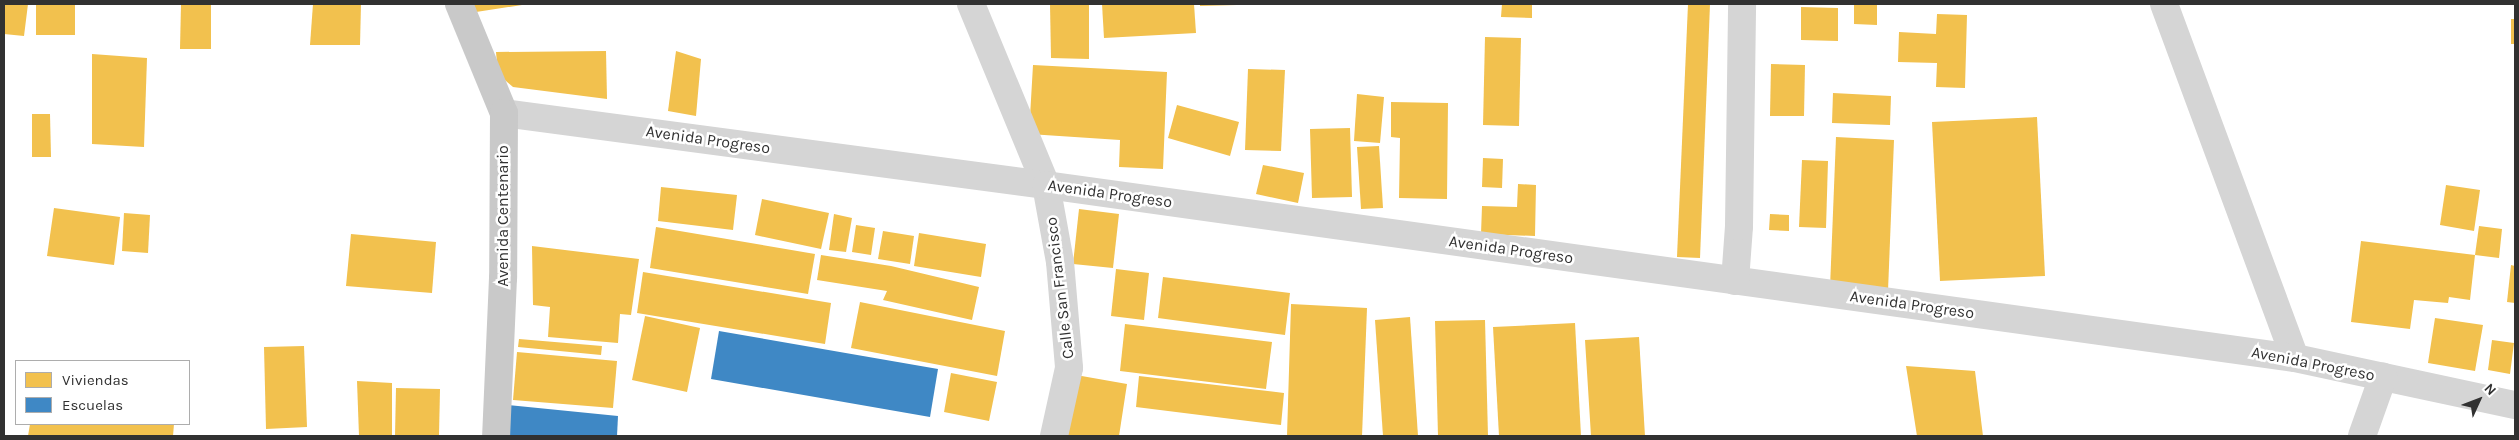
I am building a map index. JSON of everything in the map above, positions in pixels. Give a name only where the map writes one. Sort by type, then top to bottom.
[{"type":"main road","name":"Avenida Centenario","points":[[459,4],[504,113],[503,278],[496,436]]},
{"type":"street","name":"Calle San Francisco","points":[[971,4],[1046,185],[1060,262],[1070,368],[1054,436]]},
{"type":"street","points":[[1735,281],[1739,226],[1742,4]]},
{"type":"street","points":[[2164,4],[2295,358]]},
{"type":"street","name":"Avenida Progreso","points":[[504,113],[1046,185],[2295,358],[2515,405]]},
{"type":"street","points":[[2362,436],[2383,377]]},
{"type":"building: Viviendas","points":[[4,4],[28,4],[24,36],[4,34]]},
{"type":"building: Viviendas","points":[[36,4],[75,4],[75,35],[36,35]]},
{"type":"building: Viviendas","points":[[181,4],[211,4],[211,49],[180,49]]},
{"type":"building: Viviendas","points":[[313,4],[361,4],[360,45],[310,45]]},
{"type":"building: Viviendas","points":[[472,4],[522,4],[522,5],[476,12]]},
{"type":"building: Viviendas","points":[[1050,4],[1089,4],[1089,59],[1051,58]]},
{"type":"building: Viviendas","points":[[1102,4],[1194,4],[1196,33],[1104,38]]},
{"type":"building: Viviendas","points":[[1200,4],[1237,4],[1237,5],[1200,6]]},
{"type":"building: Viviendas","points":[[1502,4],[1532,4],[1532,18],[1501,17]]},
{"type":"building: Viviendas","points":[[1688,4],[1710,4],[1700,258],[1677,257]]},
{"type":"building: Viviendas","points":[[1854,4],[1877,4],[1877,25],[1854,24]]},
{"type":"building: Viviendas","points":[[1801,7],[1838,8],[1838,41],[1801,40]]},
{"type":"building: Viviendas","points":[[1937,14],[1967,15],[1965,88],[1936,87],[1937,63],[1898,62],[1899,32],[1936,34]]},
{"type":"building: Viviendas","points":[[2511,19],[2515,19],[2515,44],[2511,44]]},
{"type":"building: Viviendas","points":[[1485,37],[1521,38],[1519,126],[1483,125]]},
{"type":"building: Viviendas","points":[[606,51],[607,99],[513,87],[498,74],[496,52]]},
{"type":"building: Viviendas","points":[[676,51],[701,59],[696,116],[668,111]]},
{"type":"building: Viviendas","points":[[92,54],[147,58],[144,147],[92,144]]},
{"type":"building: Viviendas","points":[[1771,64],[1805,65],[1804,116],[1770,116]]},
{"type":"building: Viviendas","points":[[1033,65],[1167,72],[1163,169],[1119,167],[1120,140],[1029,134]]},
{"type":"building: Viviendas","points":[[1248,69],[1285,70],[1281,151],[1245,150]]},
{"type":"building: Viviendas","points":[[1833,93],[1891,96],[1890,125],[1832,123]]},
{"type":"building: Viviendas","points":[[1357,94],[1384,97],[1380,143],[1354,141]]},
{"type":"building: Viviendas","points":[[1391,102],[1448,103],[1447,199],[1399,198],[1400,138],[1391,137]]},
{"type":"building: Viviendas","points":[[1177,105],[1239,122],[1230,156],[1168,138]]},
{"type":"building: Viviendas","points":[[32,114],[50,114],[51,157],[32,157]]},
{"type":"building: Viviendas","points":[[2037,117],[2045,276],[1940,281],[1932,122]]},
{"type":"building: Viviendas","points":[[1350,128],[1352,197],[1312,198],[1310,129]]},
{"type":"building: Viviendas","points":[[1836,137],[1894,140],[1888,291],[1830,288]]},
{"type":"building: Viviendas","points":[[1379,146],[1383,208],[1361,209],[1357,147]]},
{"type":"building: Viviendas","points":[[1483,158],[1503,159],[1502,188],[1482,187]]},
{"type":"building: Viviendas","points":[[1802,160],[1828,161],[1826,228],[1799,227]]},
{"type":"building: Viviendas","points":[[1263,165],[1304,173],[1298,203],[1256,194]]},
{"type":"building: Viviendas","points":[[1518,184],[1536,185],[1535,236],[1481,234],[1482,206],[1517,207]]},
{"type":"building: Viviendas","points":[[2446,185],[2480,190],[2474,231],[2440,225]]},
{"type":"building: Viviendas","points":[[661,187],[737,195],[733,230],[658,221]]},
{"type":"building: Viviendas","points":[[762,199],[829,213],[821,249],[755,235]]},
{"type":"building: Viviendas","points":[[54,208],[120,217],[114,265],[47,256]]},
{"type":"building: Viviendas","points":[[1079,209],[1119,214],[1113,268],[1073,264]]},
{"type":"building: Viviendas","points":[[124,213],[150,215],[148,253],[122,251]]},
{"type":"building: Viviendas","points":[[834,214],[852,218],[846,252],[829,250]]},
{"type":"building: Viviendas","points":[[1770,214],[1789,215],[1789,231],[1769,230]]},
{"type":"building: Viviendas","points":[[856,225],[875,228],[871,255],[852,252]]},
{"type":"building: Viviendas","points":[[2479,226],[2502,229],[2499,258],[2475,255]]},
{"type":"building: Viviendas","points":[[656,227],[815,254],[808,294],[650,268]]},
{"type":"building: Viviendas","points":[[883,231],[914,236],[910,264],[878,259]]},
{"type":"building: Viviendas","points":[[919,233],[986,244],[981,277],[914,266]]},
{"type":"building: Viviendas","points":[[351,234],[436,242],[432,293],[346,286]]},
{"type":"building: Viviendas","points":[[2361,241],[2475,255],[2470,300],[2449,297],[2448,303],[2414,300],[2410,329],[2351,322]]},
{"type":"building: Viviendas","points":[[532,246],[639,259],[631,315],[620,314],[618,343],[548,337],[550,307],[533,305]]},
{"type":"building: Viviendas","points":[[821,255],[891,266],[979,287],[972,320],[883,300],[887,291],[817,280]]},
{"type":"building: Viviendas","points":[[2511,265],[2515,266],[2515,303],[2507,302]]},
{"type":"building: Viviendas","points":[[1116,269],[1149,273],[1144,320],[1111,316]]},
{"type":"building: Viviendas","points":[[643,272],[831,303],[825,344],[637,313]]},
{"type":"building: Viviendas","points":[[1163,277],[1290,293],[1285,335],[1158,318]]},
{"type":"building: Viviendas","points":[[860,302],[1005,331],[997,376],[851,348]]},
{"type":"building: Viviendas","points":[[1291,304],[1367,308],[1362,436],[1287,436]]},
{"type":"building: Viviendas","points":[[645,316],[700,328],[687,392],[632,380]]},
{"type":"building: Viviendas","points":[[1410,317],[1418,436],[1383,436],[1375,320]]},
{"type":"building: Viviendas","points":[[2435,318],[2483,325],[2475,371],[2428,363]]},
{"type":"building: Viviendas","points":[[1485,320],[1488,436],[1438,436],[1435,321]]},
{"type":"building: Viviendas","points":[[1575,323],[1581,436],[1499,436],[1493,327]]},
{"type":"building: Viviendas","points":[[1125,324],[1272,342],[1266,389],[1120,371]]},
{"type":"building: Viviendas","points":[[1639,337],[1645,436],[1591,436],[1585,340]]},
{"type":"building: Viviendas","points":[[519,339],[602,346],[601,355],[518,347]]},
{"type":"building: Viviendas","points":[[2492,340],[2514,343],[2510,374],[2488,370]]},
{"type":"building: Viviendas","points":[[304,346],[307,427],[266,429],[264,347]]},
{"type":"building: Viviendas","points":[[517,352],[617,361],[613,408],[513,400]]},
{"type":"building: Viviendas","points":[[1906,366],[1975,371],[1983,436],[1917,436]]},
{"type":"building: Viviendas","points":[[951,373],[997,382],[989,421],[944,412]]},
{"type":"building: Viviendas","points":[[1076,375],[1127,384],[1119,436],[1066,436]]},
{"type":"building: Viviendas","points":[[1139,376],[1284,393],[1281,425],[1136,407]]},
{"type":"building: Viviendas","points":[[357,381],[392,383],[392,436],[359,436]]},
{"type":"building: Viviendas","points":[[396,388],[440,389],[439,436],[395,436]]},
{"type":"building: Viviendas","points":[[30,425],[174,425],[173,436],[28,436]]},
{"type":"building: Escuelas","points":[[719,331],[938,369],[930,417],[711,379]]},
{"type":"building: Escuelas","points":[[507,405],[618,416],[617,436],[504,436]]}]
